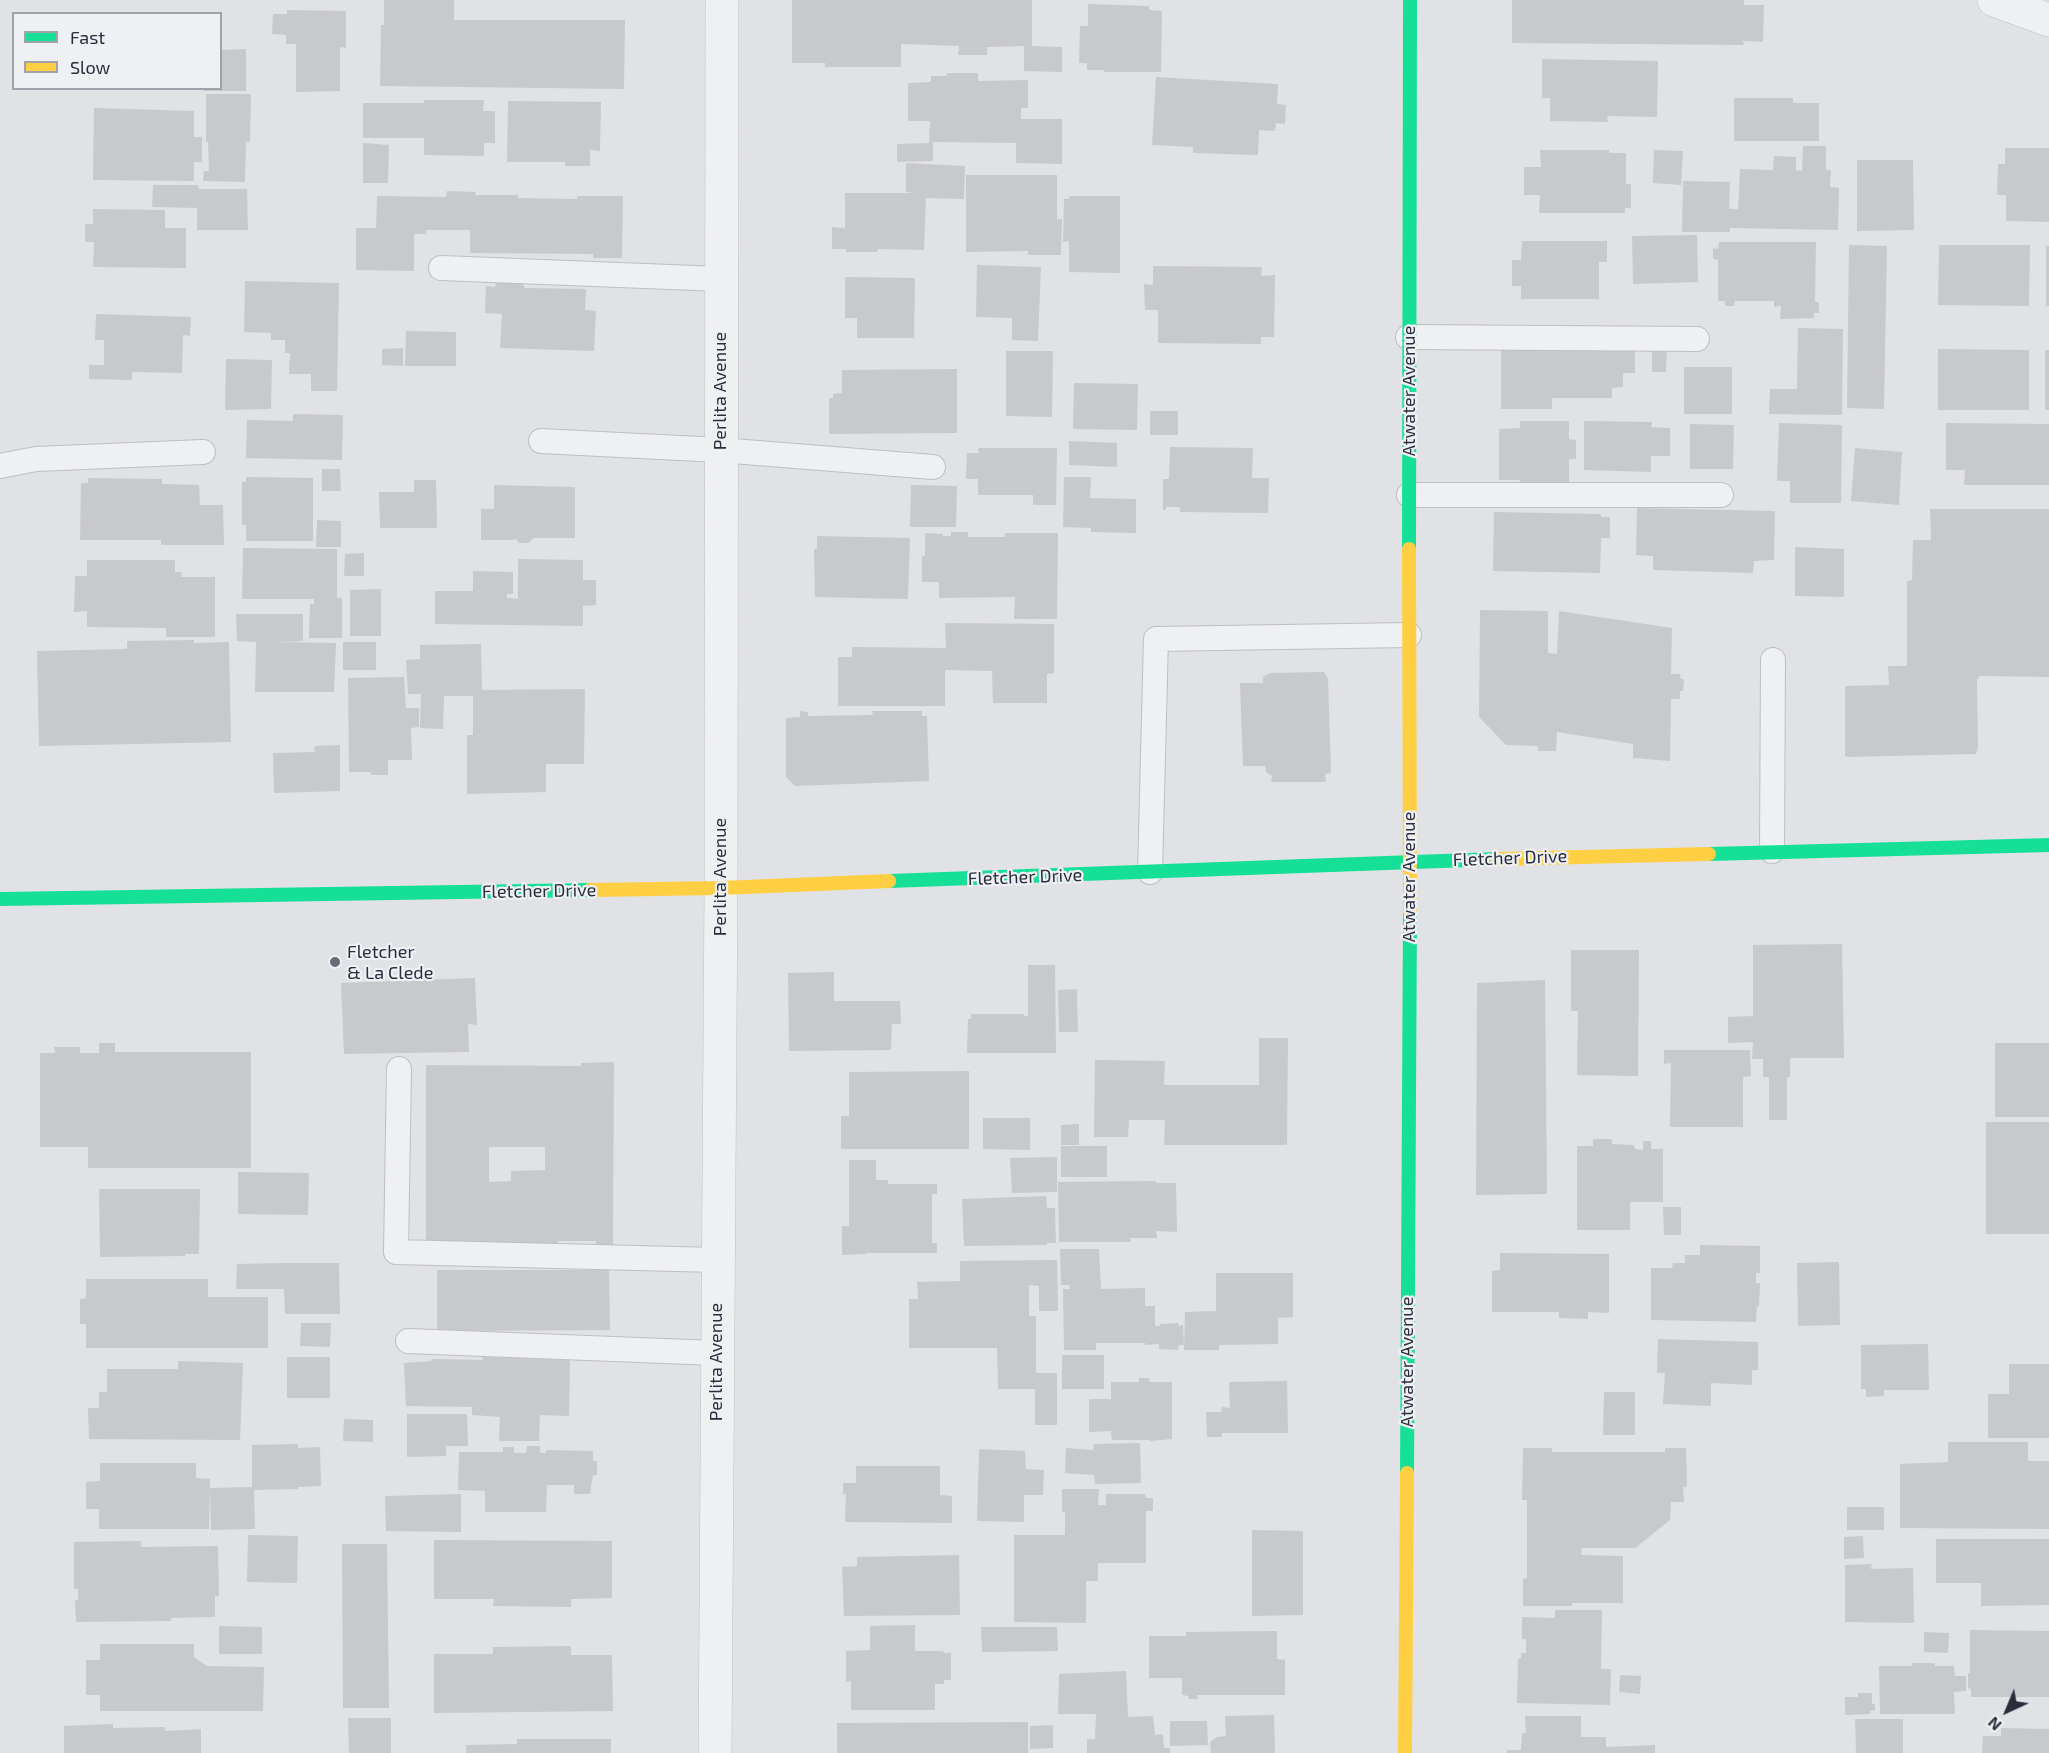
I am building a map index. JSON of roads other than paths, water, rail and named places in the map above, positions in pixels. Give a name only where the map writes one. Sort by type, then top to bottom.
[{"type":"main road","name":"Atwater Avenue","points":[[1405,1753],[1410,861],[1408,337],[1410,0]]},
{"type":"main road","name":"Fletcher Drive","points":[[0,899],[721,888],[1150,873],[1410,861],[2049,845]]},
{"type":"street","name":"Perlita Avenue","points":[[715,1753],[721,888],[722,0]]},
{"type":"street","points":[[1994,0],[2049,20]]},
{"type":"lane","points":[[441,268],[721,279]]},
{"type":"lane","points":[[1408,337],[1697,339]]},
{"type":"lane","points":[[541,441],[720,450],[933,468]]},
{"type":"lane","points":[[0,466],[36,459],[203,452]]},
{"type":"lane","points":[[1409,495],[1721,495]]},
{"type":"lane","points":[[1150,873],[1156,639],[1409,634]]},
{"type":"lane","points":[[1772,851],[1773,660]]},
{"type":"lane","points":[[399,1069],[396,1252],[717,1260]]},
{"type":"lane","points":[[408,1341],[716,1353]]},
{"type":"place","name":"Fletcher & La Clede","points":[[335,962]]}]
